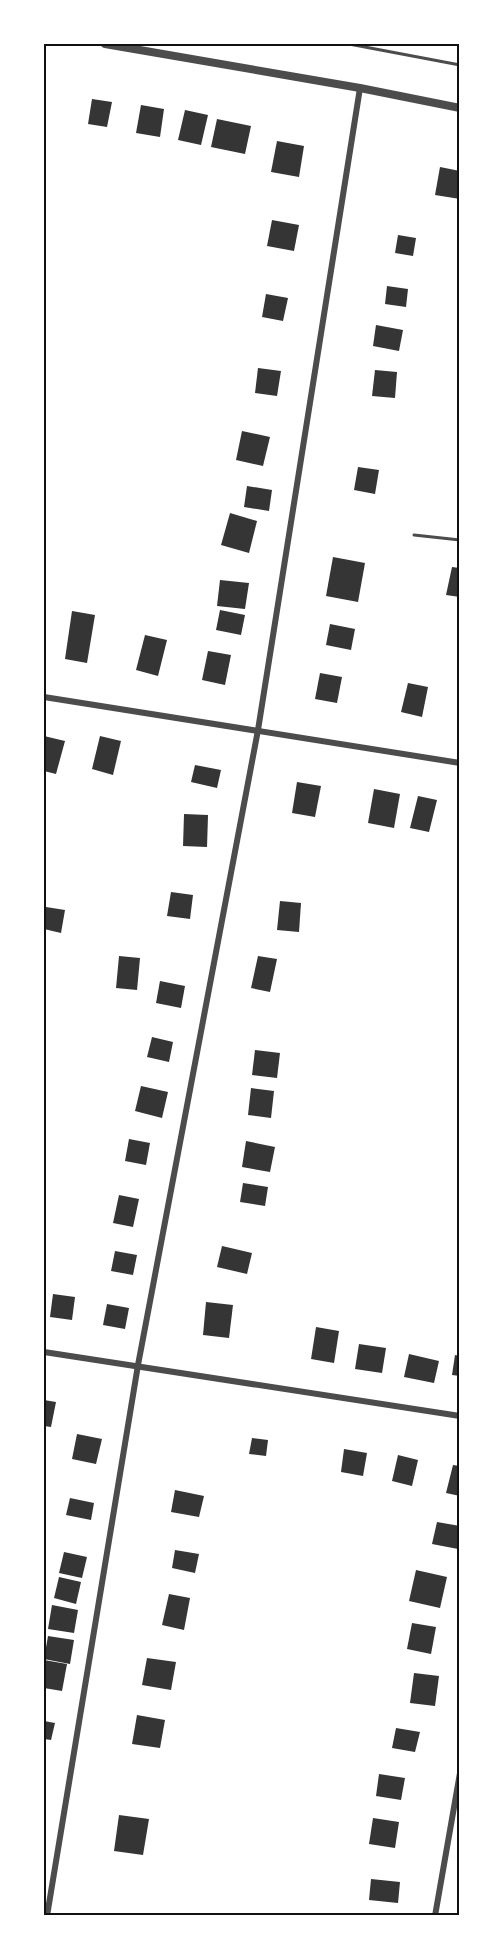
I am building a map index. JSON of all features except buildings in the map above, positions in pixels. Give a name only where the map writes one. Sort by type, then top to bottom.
[{"type":"street","points":[[105,44],[360,88],[459,108]]},
{"type":"street","points":[[47,1916],[138,1365],[258,730],[360,88]]},
{"type":"street","points":[[44,697],[459,763]]},
{"type":"street","points":[[44,1352],[459,1416]]},
{"type":"street","points":[[435,1916],[459,1773]]},
{"type":"lane","points":[[349,44],[459,65]]},
{"type":"lane","points":[[414,535],[459,540]]}]
